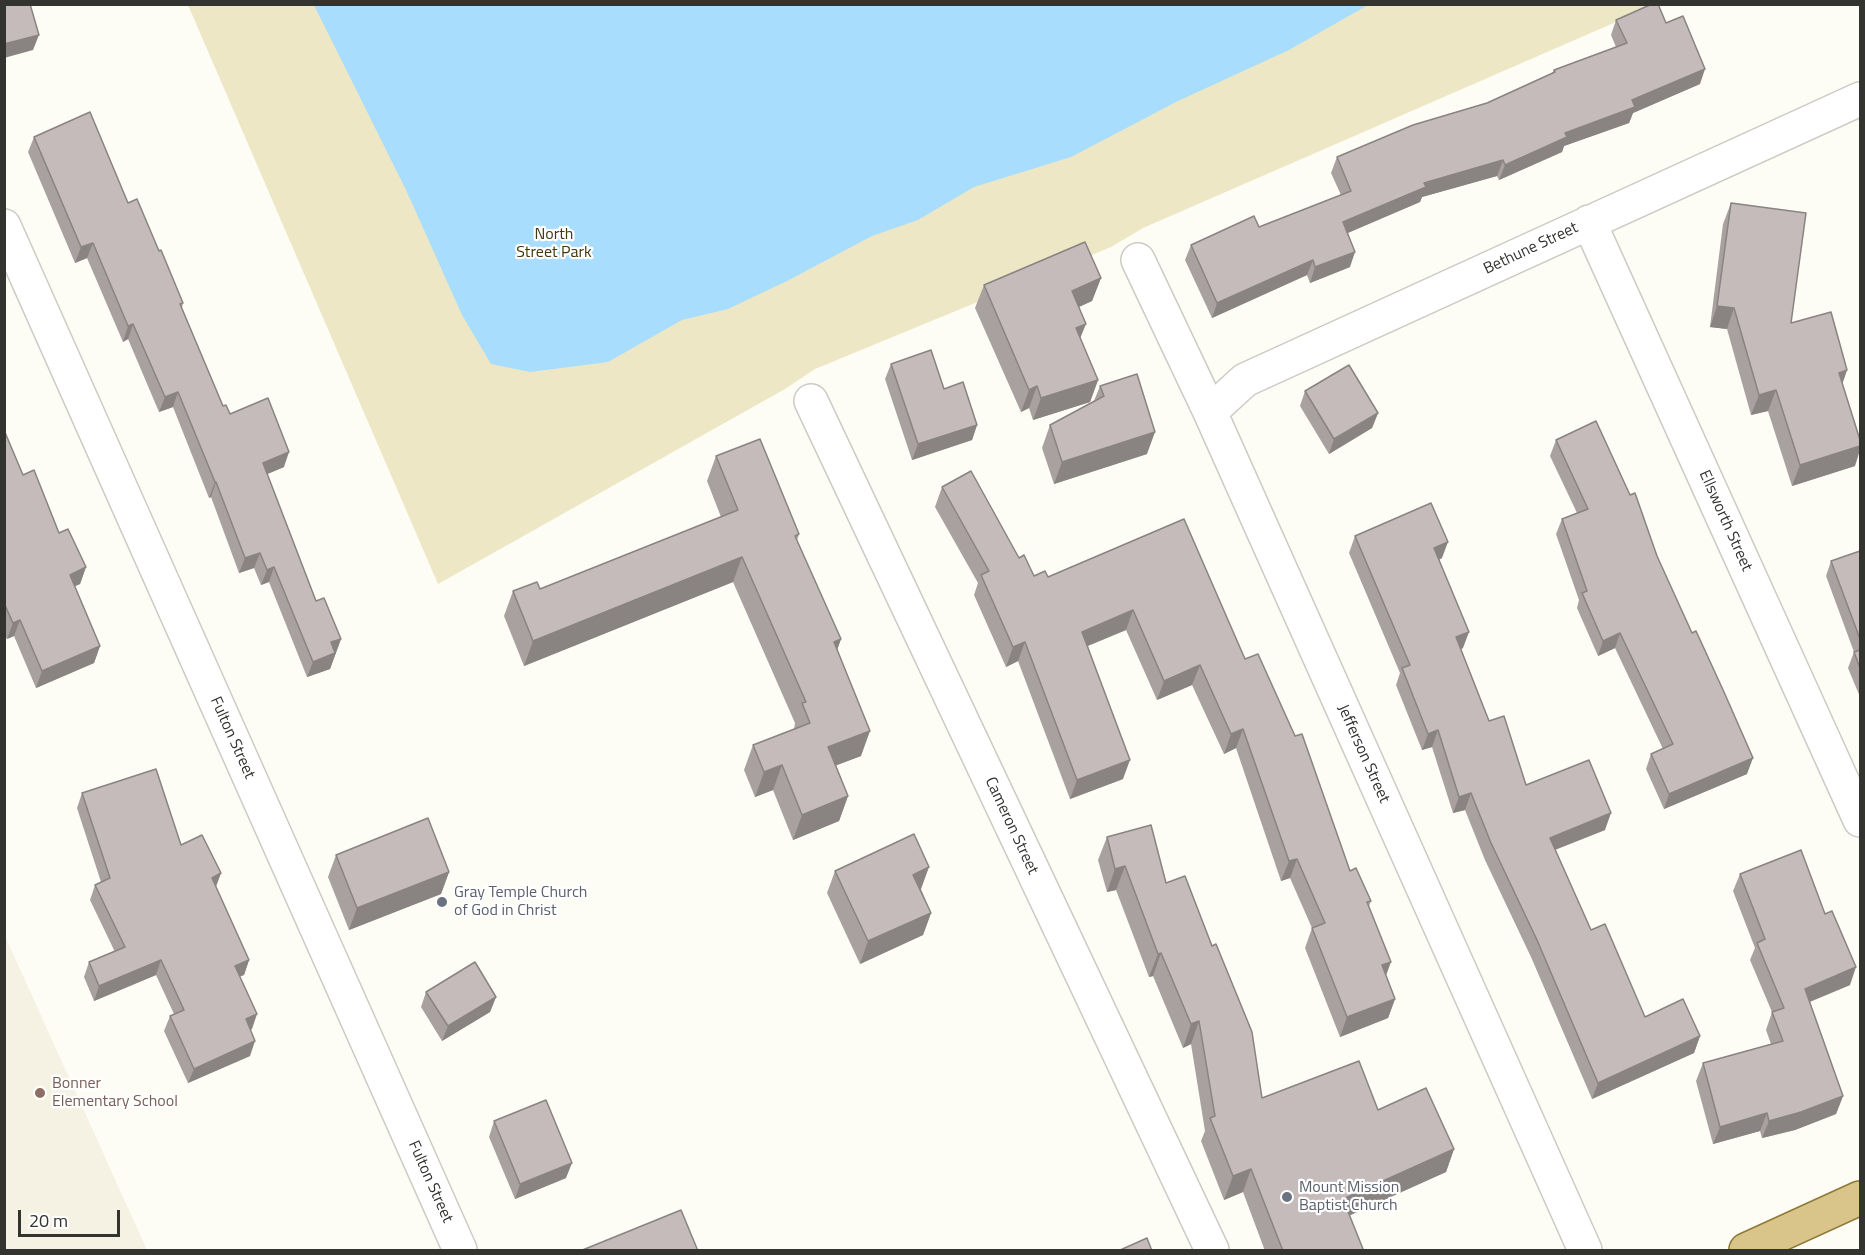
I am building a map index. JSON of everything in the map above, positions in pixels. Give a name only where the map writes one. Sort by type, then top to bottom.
[{"type":"main road","points":[[1746,1251],[1860,1198]]},
{"type":"street","name":"Bethune Street","points":[[1210,412],[1245,380],[1860,99]]},
{"type":"street","name":"Ellsworth Street","points":[[1589,222],[1860,820]]},
{"type":"street","name":"Fulton Street","points":[[4,226],[460,1251]]},
{"type":"street","name":"Jefferson Street","points":[[1138,260],[1210,412],[1585,1251]]},
{"type":"street","name":"Cameron Street","points":[[811,400],[1212,1251]]},
{"type":"shaded area","name":"Bonner Elementary School","points":[[5,936],[147,1250],[5,1250]]},
{"type":"green space","name":"North Street Park","points":[[188,5],[1655,5],[1143,228],[1111,247],[815,369],[785,389],[438,584]]},
{"type":"water","points":[[314,5],[1368,5],[1289,50],[1178,101],[1071,157],[974,187],[918,220],[872,236],[728,309],[682,320],[608,362],[530,372],[491,364],[462,315],[407,192]]},
{"type":"building","points":[[4,4],[30,4],[39,35],[4,44]]},
{"type":"building","points":[[1652,4],[1658,4],[1666,23],[1683,16],[1705,69],[1632,100],[1635,107],[1565,133],[1567,137],[1505,165],[1503,160],[1424,183],[1426,187],[1343,222],[1355,252],[1315,267],[1313,260],[1217,303],[1191,245],[1254,216],[1259,227],[1351,191],[1337,157],[1413,125],[1487,103],[1555,72],[1554,70],[1627,43],[1616,20]]},
{"type":"building","points":[[90,112],[128,203],[137,199],[159,251],[161,250],[183,303],[180,304],[223,406],[226,405],[230,414],[268,398],[289,452],[263,463],[316,601],[324,598],[341,639],[331,642],[335,653],[313,662],[274,567],[267,570],[260,553],[245,558],[178,392],[165,397],[133,324],[128,326],[93,243],[81,247],[34,137]]},
{"type":"building","points":[[1731,203],[1806,213],[1791,323],[1831,312],[1847,370],[1839,373],[1860,446],[1800,465],[1776,390],[1759,395],[1734,308],[1717,306]]},
{"type":"building","points":[[1085,242],[1101,278],[1072,291],[1086,324],[1076,328],[1098,380],[1041,398],[1037,386],[1029,390],[984,285]]},
{"type":"building","points":[[931,350],[944,389],[963,382],[977,425],[918,444],[891,364]]},
{"type":"building","points":[[1349,365],[1378,413],[1334,439],[1305,391]]},
{"type":"building","points":[[1137,374],[1155,432],[1062,462],[1050,425],[1104,396],[1100,386]]},
{"type":"building","points":[[1596,421],[1630,495],[1635,493],[1657,556],[1692,633],[1696,631],[1753,758],[1669,794],[1651,754],[1673,744],[1620,633],[1603,641],[1582,593],[1587,591],[1562,519],[1588,509],[1556,440]]},
{"type":"building","points":[[4,430],[23,475],[34,470],[59,533],[68,529],[86,567],[70,575],[100,646],[42,671],[20,620],[13,623],[4,603]]},
{"type":"building","points":[[760,439],[799,534],[795,536],[841,639],[834,642],[870,731],[828,747],[848,796],[802,815],[782,765],[764,772],[753,745],[810,723],[802,703],[806,702],[742,557],[533,641],[513,591],[537,582],[540,589],[738,510],[716,456]]},
{"type":"building","points":[[971,471],[1019,558],[1024,555],[1034,576],[1045,571],[1048,577],[1184,519],[1245,659],[1258,654],[1295,736],[1302,734],[1350,871],[1356,868],[1371,901],[1367,902],[1391,962],[1382,965],[1395,999],[1347,1017],[1312,928],[1325,923],[1297,859],[1289,861],[1243,729],[1231,734],[1200,665],[1164,681],[1133,610],[1082,632],[1130,760],[1077,780],[1025,642],[1013,647],[981,575],[989,571],[942,487]]},
{"type":"building","points":[[1431,503],[1448,542],[1434,548],[1469,632],[1456,637],[1489,721],[1504,716],[1526,785],[1589,760],[1611,813],[1550,838],[1591,930],[1605,924],[1645,1017],[1683,999],[1700,1036],[1598,1083],[1471,793],[1459,797],[1438,730],[1428,734],[1402,668],[1410,665],[1355,536]]},
{"type":"building","points":[[1860,551],[1860,639],[1831,561]]},
{"type":"building","points":[[1860,650],[1860,668],[1854,652]]},
{"type":"building","points":[[156,769],[181,845],[202,835],[221,873],[212,878],[249,960],[235,966],[257,1014],[246,1019],[255,1041],[194,1069],[170,1016],[184,1010],[161,960],[99,986],[89,962],[125,947],[95,885],[110,878],[82,793]]},
{"type":"building","points":[[428,818],[449,872],[357,908],[336,855]]},
{"type":"building","points":[[1151,825],[1166,883],[1185,876],[1212,946],[1216,944],[1252,1032],[1262,1098],[1359,1061],[1378,1110],[1426,1088],[1454,1149],[1343,1199],[1363,1249],[1360,1251],[1283,1251],[1251,1169],[1233,1176],[1210,1118],[1215,1116],[1199,1021],[1191,1024],[1161,953],[1158,954],[1125,866],[1115,869],[1107,837]]},
{"type":"building","points":[[914,834],[929,867],[913,875],[931,913],[868,941],[835,871]]},
{"type":"building","points":[[1801,850],[1825,914],[1832,911],[1856,967],[1805,989],[1843,1096],[1769,1121],[1767,1113],[1720,1127],[1703,1063],[1783,1041],[1772,1012],[1784,1008],[1757,943],[1765,939],[1740,874]]},
{"type":"building","points":[[475,962],[496,997],[448,1026],[426,992]]},
{"type":"building","points":[[546,1100],[572,1163],[520,1184],[494,1121]]},
{"type":"building","points":[[681,1210],[698,1251],[580,1251]]},
{"type":"building","points":[[1147,1238],[1152,1251],[1118,1251]]},
{"type":"place","name":"Gray Temple Church of God in Christ","points":[[442,902]]},
{"type":"place","name":"Bonner Elementary School","points":[[40,1093]]},
{"type":"place","name":"Mount Mission Baptist Church","points":[[1287,1197]]}]
